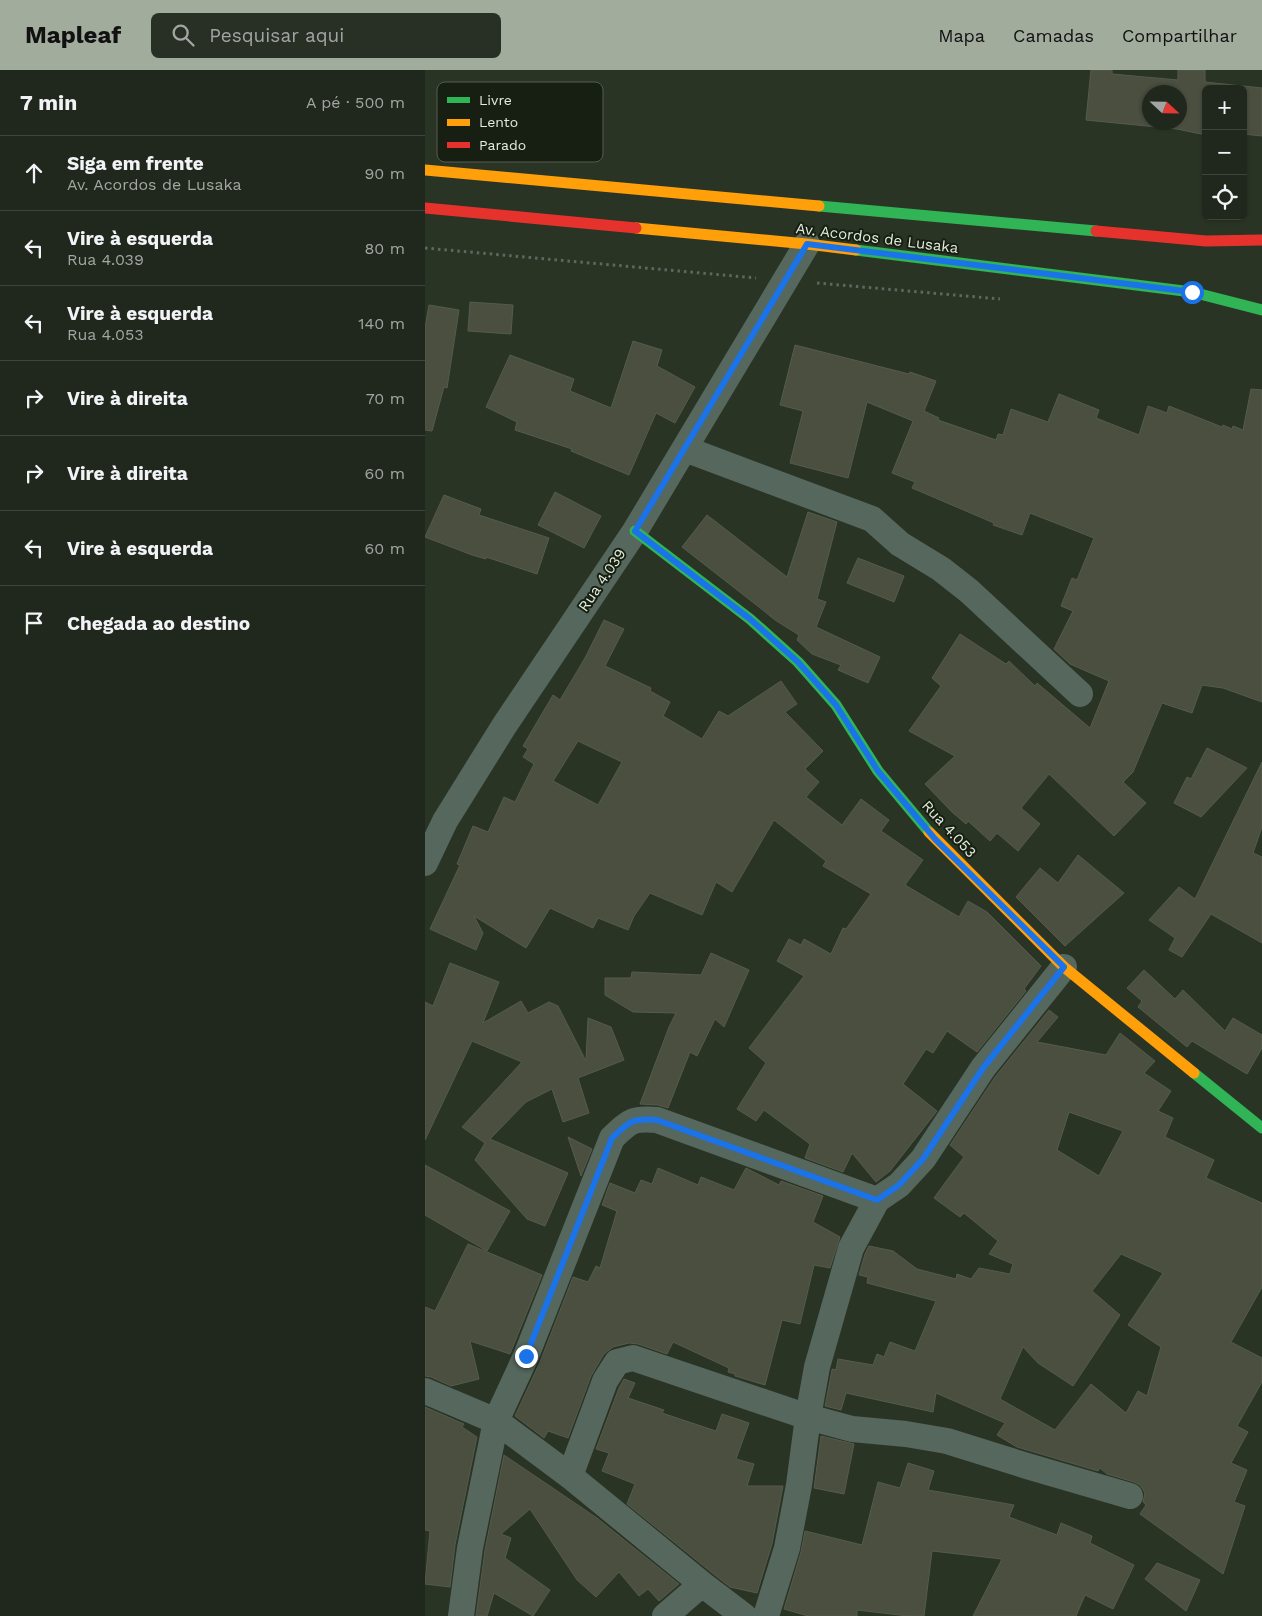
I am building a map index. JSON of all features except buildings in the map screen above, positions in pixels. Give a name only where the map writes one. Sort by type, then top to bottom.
[{"type":"main road","name":"Av. Acordos de Lusaka","points":[[425,170],[1207,242],[1262,240]]},
{"type":"main road","name":"Av. Acordos de Lusaka","points":[[425,208],[807,244],[1192,292],[1262,310]]},
{"type":"main road","name":"Rua 4.053","points":[[635,531],[750,619],[798,662],[836,705],[878,771],[935,839],[1064,967],[1262,1128]]},
{"type":"street","name":"Rua 4.039","points":[[425,863],[445,822],[504,726],[635,531],[807,244]]},
{"type":"street","points":[[685,449],[872,519],[899,544],[941,569],[969,591],[1080,694]]},
{"type":"street","points":[[766,1616],[787,1548],[799,1485],[817,1367],[851,1248],[877,1200],[899,1185],[923,1159],[983,1068],[1064,967]]},
{"type":"street","points":[[461,1616],[470,1548],[496,1421],[526,1356],[612,1138],[628,1122],[641,1118],[657,1120],[877,1200]]},
{"type":"street","points":[[570,1476],[605,1381],[617,1362],[633,1358],[808,1417],[851,1429],[906,1434],[947,1441],[1130,1496]]},
{"type":"street","points":[[425,1391],[496,1421],[570,1476],[744,1616]]},
{"type":"street","points":[[665,1616],[702,1584]]},
{"type":"path","points":[[425,248],[1010,300]]},
{"type":"traffic: fast","points":[[819,206],[1096,231]]},
{"type":"traffic: fast","points":[[856,250],[1192,292],[1262,310]]},
{"type":"traffic: fast","points":[[635,531],[750,619],[798,662],[836,705],[878,771],[929,832]]},
{"type":"traffic: fast","points":[[1194,1073],[1262,1128]]},
{"type":"traffic: slow","points":[[425,170],[819,206]]},
{"type":"traffic: slow","points":[[636,228],[856,250]]},
{"type":"traffic: slow","points":[[929,832],[1064,967],[1194,1073]]},
{"type":"traffic: jam","points":[[425,208],[636,228]]},
{"type":"traffic: jam","points":[[1096,231],[1206,241],[1262,240]]},
{"type":"route","points":[[526,1356],[612,1138],[628,1122],[641,1118],[657,1120],[877,1200],[899,1185],[923,1159],[983,1068],[1064,967],[935,839],[878,771],[836,705],[798,662],[750,619],[635,531],[807,244],[1192,292]]}]
